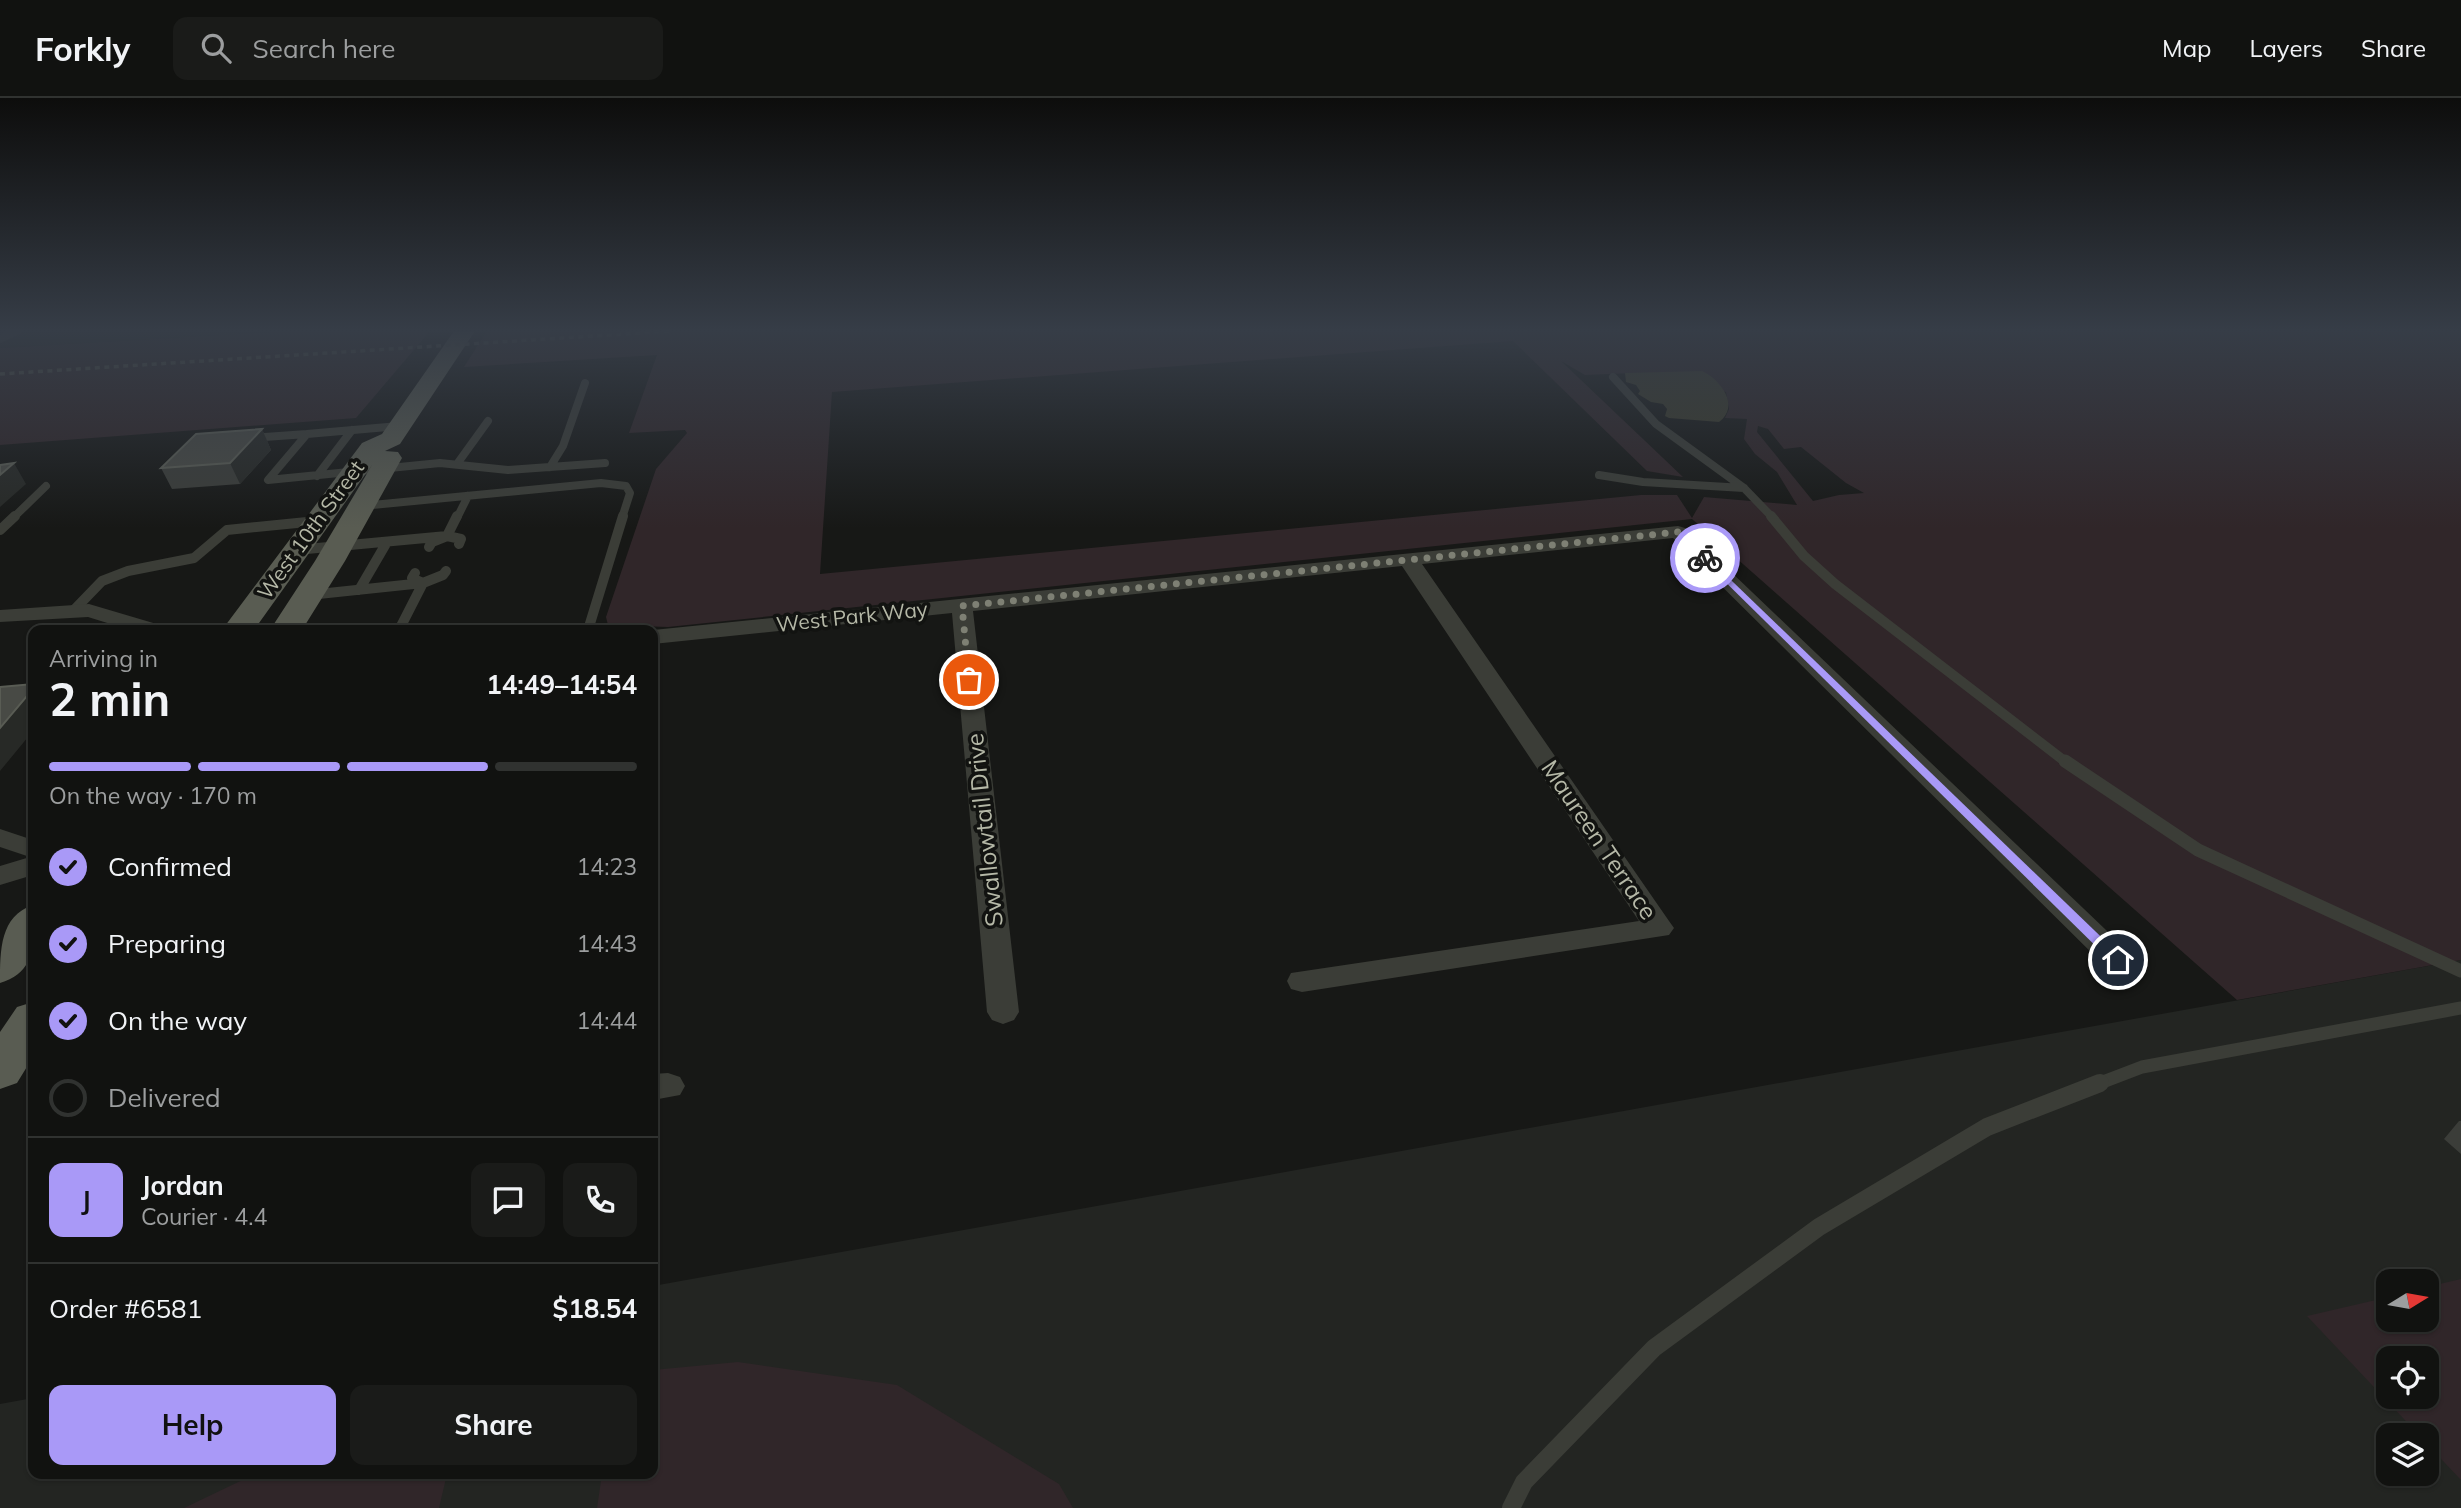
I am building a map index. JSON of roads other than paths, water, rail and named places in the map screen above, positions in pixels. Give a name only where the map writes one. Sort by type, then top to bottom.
[{"type":"main road","name":"West 10th Street","points":[[242,625],[317,521],[338,463],[395,433],[419,397]]},
{"type":"main road","name":"West 10th Street","points":[[289,625],[339,546],[396,446],[395,433]]},
{"type":"main road","points":[[0,967],[28,927]]},
{"type":"street","name":"West Park Way","points":[[658,636],[1678,532],[2118,960]]},
{"type":"street","name":"Maureen Terrace","points":[[1301,981],[1659,928],[1407,558]]},
{"type":"street","name":"Swallowtail Drive","points":[[962,606],[1003,1012]]},
{"type":"street","points":[[0,616],[74,610],[100,612],[138,625]]},
{"type":"street","points":[[0,838],[28,847]]},
{"type":"street","points":[[0,876],[28,867]]},
{"type":"lane","points":[[551,467],[563,446],[580,397]]},
{"type":"lane","points":[[1631,397],[1656,424],[1744,488],[1804,556],[1835,584],[2074,768],[2198,850],[2461,971]]},
{"type":"lane","points":[[457,464],[488,421]]},
{"type":"lane","points":[[241,439],[352,430],[395,433]]},
{"type":"lane","points":[[307,434],[268,480],[317,476],[338,463],[352,430]]},
{"type":"lane","points":[[323,454],[338,463]]},
{"type":"lane","points":[[289,456],[302,455]]},
{"type":"lane","points":[[315,464],[338,463],[383,468],[457,464],[508,470],[605,463]]},
{"type":"lane","points":[[317,476],[338,463]]},
{"type":"lane","points":[[279,468],[292,467]]},
{"type":"lane","points":[[1599,475],[1643,482],[1744,488]]},
{"type":"lane","points":[[362,506],[601,483],[626,486],[630,493],[590,625]]},
{"type":"lane","points":[[0,530],[46,486]]},
{"type":"lane","points":[[429,547],[432,542],[447,536],[468,496]]},
{"type":"lane","points":[[74,610],[102,581],[128,571],[194,558],[227,530],[317,521]]},
{"type":"lane","points":[[295,550],[447,536],[461,540],[459,544]]},
{"type":"lane","points":[[359,590],[387,542]]},
{"type":"lane","points":[[309,595],[423,583],[443,575],[446,570]]},
{"type":"lane","points":[[415,573],[412,578],[423,583]]},
{"type":"lane","points":[[402,625],[423,583]]},
{"type":"lane","points":[[1511,1508],[1524,1482],[1654,1348],[1819,1227],[1987,1127],[2142,1067],[2461,1008]]}]
